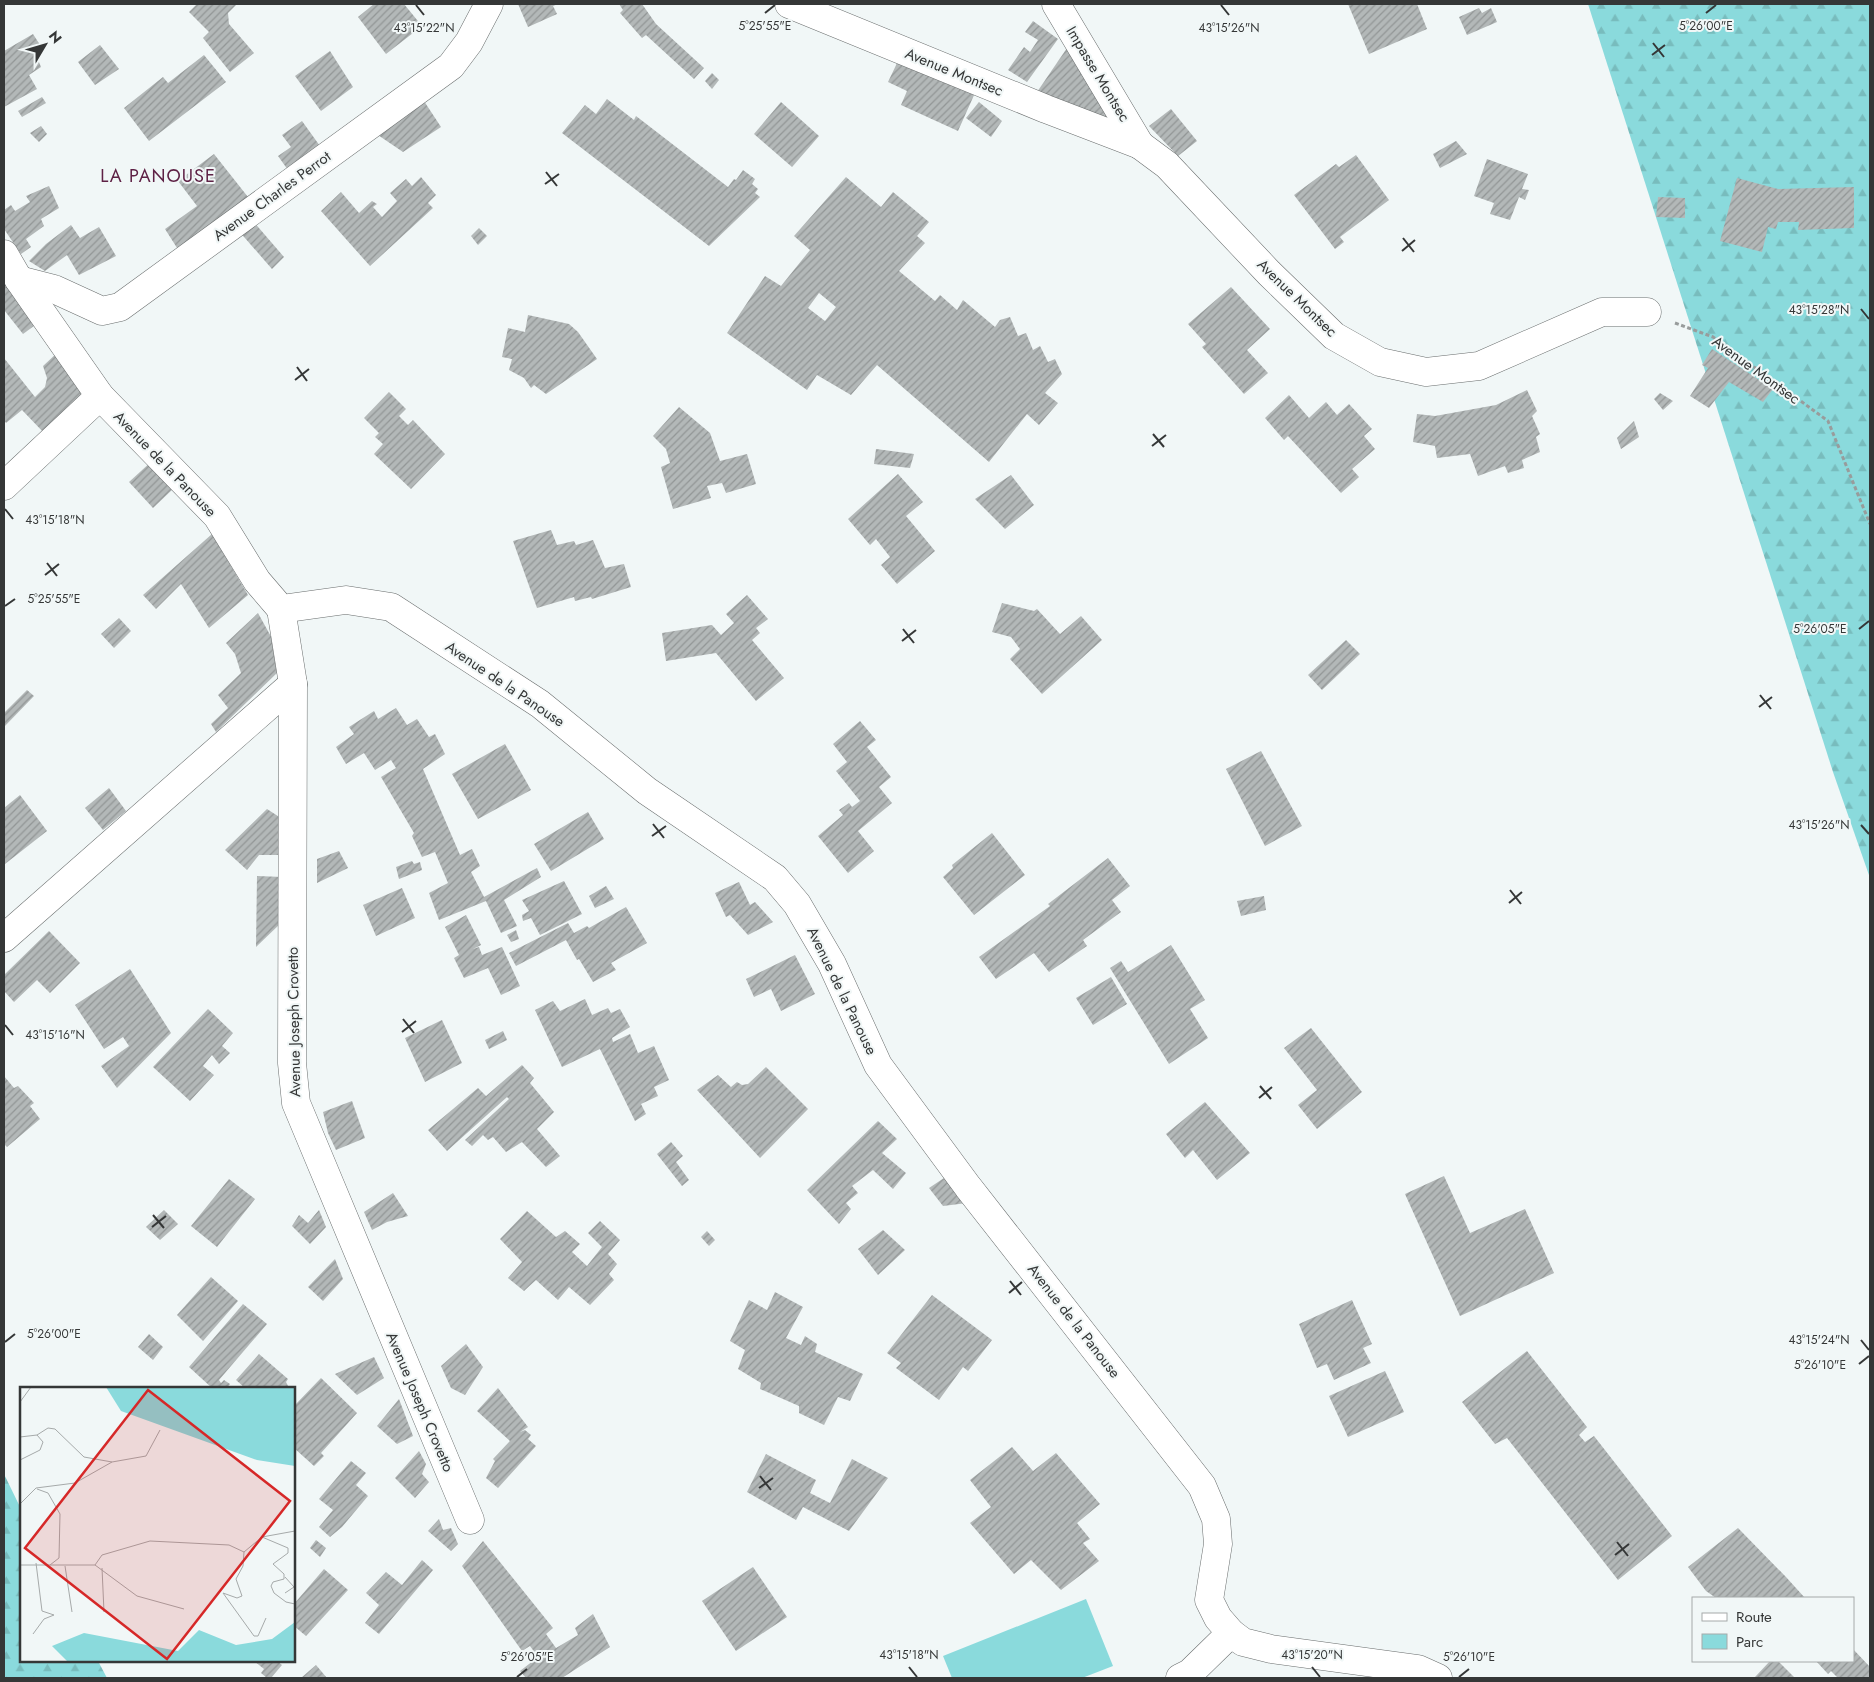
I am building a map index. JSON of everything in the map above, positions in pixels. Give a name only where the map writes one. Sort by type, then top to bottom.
[{"type":"street","name":"Avenue Charles Perrot","points":[[19,280],[54,289],[102,311],[120,307],[451,66],[469,42],[489,4]]},
{"type":"street","name":"Avenue Montsec","points":[[789,4],[1046,110],[1140,145],[1168,165],[1269,273],[1334,336],[1380,362],[1426,372],[1479,366],[1602,312],[1647,312]]},
{"type":"street","name":"Impasse Montsec","points":[[1056,4],[1140,145]]},
{"type":"street","name":"Avenue de la Panouse","points":[[4,254],[19,280],[100,396],[217,516],[257,581],[281,609],[346,600],[391,608],[540,704],[647,791],[775,878],[797,904],[832,964],[878,1065],[968,1187],[1202,1486],[1216,1519],[1218,1544],[1209,1600],[1218,1618],[1231,1633],[1243,1642],[1271,1649],[1418,1669],[1438,1678]]},
{"type":"street","points":[[4,486],[100,396]]},
{"type":"street","name":"Avenue Joseph Crovetto","points":[[281,609],[293,684],[292,1063],[296,1103],[470,1520]]},
{"type":"street","points":[[4,938],[293,684]]},
{"type":"street","points":[[1180,1678],[1190,1673],[1231,1633]]},
{"type":"path","name":"Avenue Montsec","points":[[1647,312],[1713,337],[1828,421],[1870,524]]},
{"type":"green space","points":[[1588,4],[1870,4],[1870,878],[1833,772]]},
{"type":"green space","points":[[4,1474],[20,1507],[20,1662],[99,1662],[107,1678],[4,1678]]},
{"type":"green space","points":[[1086,1599],[1113,1666],[1082,1678],[952,1678],[943,1656]]},
{"type":"building","points":[[197,4],[237,4],[228,13],[229,24],[254,53],[230,72],[203,38],[209,32],[189,12]]},
{"type":"building","points":[[374,4],[404,4],[422,26],[386,54],[358,17]]},
{"type":"building","points":[[518,4],[558,4],[553,6],[557,14],[528,27]]},
{"type":"building","points":[[619,4],[642,4],[656,24],[704,68],[694,79],[646,35],[642,38],[620,13],[623,10]]},
{"type":"building","points":[[1348,4],[1417,4],[1427,29],[1369,54]]},
{"type":"building","points":[[1479,8],[1482,13],[1491,8],[1497,22],[1467,35],[1459,17]]},
{"type":"building","points":[[1033,21],[1058,39],[1027,82],[1008,70],[1024,47],[1030,52],[1038,40],[1025,32]]},
{"type":"building","points":[[33,34],[44,51],[37,57],[41,67],[29,75],[37,89],[4,107],[4,51]]},
{"type":"building","points":[[100,45],[119,69],[95,85],[78,62]]},
{"type":"building","points":[[1067,48],[1111,119],[1035,95]]},
{"type":"building","points":[[330,51],[353,87],[321,111],[295,76]]},
{"type":"building","points":[[204,55],[226,82],[149,141],[124,108],[163,77],[168,83]]},
{"type":"building","points":[[898,61],[975,93],[958,131],[901,105],[907,91],[888,82]]},
{"type":"building","points":[[712,73],[719,80],[712,89],[705,81]]},
{"type":"building","points":[[42,97],[46,103],[22,117],[18,111]]},
{"type":"building","points":[[422,98],[441,127],[403,152],[375,133]]},
{"type":"building","points":[[607,99],[634,120],[636,116],[728,187],[743,170],[755,179],[752,184],[758,189],[755,193],[760,197],[709,246],[562,133],[585,105],[596,114]]},
{"type":"building","points":[[781,102],[819,136],[792,167],[754,134]]},
{"type":"building","points":[[979,102],[1002,121],[991,137],[966,118]]},
{"type":"building","points":[[1171,109],[1197,141],[1178,156],[1149,126]]},
{"type":"building","points":[[302,121],[320,146],[288,170],[278,156],[291,147],[282,135]]},
{"type":"building","points":[[41,126],[47,134],[39,142],[30,133]]},
{"type":"building","points":[[1456,141],[1467,154],[1440,168],[1433,154]]},
{"type":"building","points":[[214,154],[248,197],[179,251],[165,229],[197,206],[178,181]]},
{"type":"building","points":[[1356,155],[1389,200],[1340,237],[1344,242],[1335,249],[1294,195],[1336,164],[1339,167]]},
{"type":"building","points":[[1487,159],[1528,174],[1522,189],[1529,190],[1525,200],[1519,197],[1510,220],[1490,214],[1494,203],[1474,196]]},
{"type":"building","points":[[421,177],[436,195],[428,203],[433,208],[370,266],[321,211],[341,192],[359,213],[372,201],[377,204],[373,207],[382,217],[397,201],[390,193],[406,179],[412,186]]},
{"type":"building","points":[[846,177],[881,207],[893,192],[929,222],[917,236],[925,243],[899,271],[935,301],[940,295],[957,310],[963,300],[995,327],[1000,320],[1010,317],[1018,336],[1026,333],[1033,350],[1040,346],[1048,362],[1055,359],[1062,374],[1045,393],[1058,403],[1039,425],[1027,414],[989,462],[877,365],[851,395],[817,375],[807,390],[727,333],[765,276],[781,286],[810,250],[794,236]],"holes":[[[819,293],[836,307],[825,321],[808,308]]]},
{"type":"building","points":[[1737,178],[1778,189],[1854,187],[1854,228],[1798,230],[1799,222],[1778,222],[1776,229],[1768,227],[1762,252],[1720,241]]},
{"type":"building","points":[[49,186],[59,208],[41,219],[44,226],[26,239],[31,247],[21,254],[4,229],[4,210],[11,205],[15,211],[30,202],[26,196]]},
{"type":"building","points":[[1658,197],[1685,198],[1685,218],[1656,217]]},
{"type":"building","points":[[253,221],[284,257],[272,269],[238,230]]},
{"type":"building","points":[[71,225],[80,238],[99,227],[116,256],[79,275],[67,255],[45,271],[29,261],[46,244]]},
{"type":"building","points":[[479,228],[487,236],[478,245],[471,236]]},
{"type":"building","points":[[4,272],[38,323],[23,334],[4,310]]},
{"type":"building","points":[[1231,287],[1270,329],[1247,350],[1268,373],[1244,394],[1202,347],[1206,344],[1188,324]]},
{"type":"building","points":[[528,315],[569,324],[578,332],[597,359],[546,394],[534,385],[531,388],[524,378],[509,370],[512,359],[502,357],[508,328],[525,332]]},
{"type":"building","points":[[1712,349],[1773,389],[1763,402],[1729,382],[1709,408],[1690,396],[1708,368],[1702,365]]},
{"type":"building","points":[[58,352],[87,390],[46,435],[22,410],[6,423],[4,420],[4,358],[35,397],[45,387],[47,378],[43,366]]},
{"type":"building","points":[[1527,390],[1537,411],[1532,416],[1540,434],[1536,437],[1540,452],[1522,460],[1524,468],[1508,473],[1505,466],[1478,476],[1470,454],[1437,458],[1435,446],[1413,442],[1417,414],[1435,416],[1496,405]]},
{"type":"building","points":[[389,392],[406,409],[399,416],[408,425],[413,420],[445,454],[411,489],[374,454],[383,444],[375,437],[379,433],[364,418]]},
{"type":"building","points":[[1660,393],[1673,401],[1663,410],[1654,399]]},
{"type":"building","points":[[1289,395],[1309,418],[1326,402],[1337,415],[1349,404],[1372,429],[1364,436],[1375,449],[1352,469],[1359,477],[1341,493],[1288,436],[1284,440],[1265,418]]},
{"type":"building","points":[[679,407],[710,433],[720,461],[747,454],[756,484],[726,493],[722,483],[707,486],[711,498],[673,509],[661,467],[670,463],[666,449],[653,436]]},
{"type":"building","points":[[1634,421],[1639,437],[1621,449],[1617,438]]},
{"type":"building","points":[[876,449],[914,454],[910,468],[874,464]]},
{"type":"building","points":[[152,461],[175,487],[153,508],[129,482]]},
{"type":"building","points":[[898,474],[923,502],[906,516],[935,551],[897,584],[881,565],[890,557],[876,539],[870,545],[848,519]]},
{"type":"building","points":[[1011,475],[1034,505],[1005,529],[975,499]]},
{"type":"building","points":[[551,530],[557,545],[574,541],[576,545],[593,540],[605,568],[624,564],[631,587],[592,599],[591,597],[575,601],[574,597],[537,608],[513,541]]},
{"type":"building","points":[[212,534],[248,595],[209,628],[181,584],[156,609],[143,595]]},
{"type":"building","points":[[747,595],[768,619],[756,628],[760,633],[752,640],[784,678],[756,701],[716,653],[666,661],[662,633],[712,625],[721,635],[734,623],[726,614]]},
{"type":"building","points":[[1002,603],[1034,611],[1037,609],[1060,634],[1081,616],[1102,640],[1042,694],[1010,659],[1020,649],[1011,637],[992,632]]},
{"type":"building","points":[[258,613],[274,642],[279,671],[216,732],[211,724],[228,708],[218,695],[241,673],[235,654],[226,643]]},
{"type":"building","points":[[119,618],[131,631],[114,648],[101,634]]},
{"type":"building","points":[[1346,640],[1360,654],[1322,690],[1308,675]]},
{"type":"building","points":[[27,690],[34,696],[4,727],[4,713]]},
{"type":"building","points":[[396,708],[407,725],[417,719],[429,737],[435,734],[445,754],[423,769],[460,855],[472,849],[480,866],[471,872],[484,897],[537,868],[541,877],[504,900],[517,926],[501,933],[486,901],[439,920],[429,893],[448,883],[435,852],[422,857],[412,836],[414,833],[381,777],[396,768],[391,760],[375,770],[364,753],[346,764],[336,747],[354,734],[349,727],[374,711],[378,719]]},
{"type":"building","points":[[860,721],[876,740],[867,747],[891,777],[879,787],[892,803],[858,831],[874,851],[848,873],[818,836],[843,815],[839,810],[849,803],[852,807],[860,801],[836,771],[847,762],[833,744]]},
{"type":"building","points":[[505,744],[531,790],[478,819],[452,774]]},
{"type":"building","points":[[1261,751],[1302,826],[1265,846],[1226,769]]},
{"type":"building","points":[[109,788],[126,811],[103,830],[85,808]]},
{"type":"building","points":[[20,795],[47,831],[5,864],[4,808]]},
{"type":"building","points":[[267,809],[284,820],[283,855],[259,855],[247,870],[225,850]]},
{"type":"building","points":[[588,812],[604,839],[551,871],[534,844]]},
{"type":"building","points":[[992,833],[1025,875],[974,915],[943,877],[953,868],[952,865]]},
{"type":"building","points":[[339,851],[348,868],[317,883],[317,859]]},
{"type":"building","points":[[1108,858],[1130,886],[1112,900],[1121,912],[1083,940],[1087,946],[1049,972],[1034,953],[996,979],[979,957],[1050,906],[1048,904]]},
{"type":"building","points":[[412,861],[414,864],[420,862],[422,870],[399,879],[396,867]]},
{"type":"building","points":[[257,876],[283,877],[282,922],[256,947]]},
{"type":"building","points":[[564,881],[582,914],[540,935],[531,918],[523,921],[522,915],[529,911],[522,900]]},
{"type":"building","points":[[739,882],[750,905],[755,902],[773,922],[748,935],[730,915],[726,917],[715,893]]},
{"type":"building","points":[[606,886],[614,899],[595,908],[589,896]]},
{"type":"building","points":[[402,888],[415,918],[376,936],[363,905]]},
{"type":"building","points":[[1264,896],[1266,910],[1241,916],[1237,901]]},
{"type":"building","points":[[626,907],[647,943],[611,963],[616,970],[593,982],[579,959],[577,960],[566,940],[516,966],[509,953],[568,923],[574,933],[587,926],[589,928]]},
{"type":"building","points":[[466,915],[481,945],[473,949],[479,947],[482,955],[502,947],[520,986],[501,995],[488,968],[464,978],[454,958],[459,955],[445,927]]},
{"type":"building","points":[[516,930],[519,939],[511,942],[507,935]]},
{"type":"building","points":[[49,931],[80,963],[50,993],[37,980],[14,1002],[4,991],[4,975]]},
{"type":"building","points":[[1171,945],[1205,1000],[1190,1009],[1208,1038],[1169,1064],[1110,968],[1121,961],[1128,972]]},
{"type":"building","points":[[795,955],[815,994],[781,1011],[771,989],[754,997],[746,979]]},
{"type":"building","points":[[130,969],[171,1033],[117,1088],[101,1066],[129,1046],[123,1037],[104,1049],[75,1005]]},
{"type":"building","points":[[1111,977],[1127,1004],[1093,1025],[1076,998]]},
{"type":"building","points":[[585,999],[592,1015],[608,1008],[611,1013],[620,1009],[630,1027],[612,1038],[613,1042],[630,1034],[638,1053],[654,1046],[669,1080],[654,1087],[658,1096],[641,1104],[646,1114],[635,1121],[600,1049],[562,1067],[535,1010],[553,1001],[560,1011]]},
{"type":"building","points":[[208,1009],[233,1033],[222,1046],[230,1053],[219,1064],[212,1055],[203,1066],[214,1075],[190,1101],[153,1067]]},
{"type":"building","points":[[442,1020],[462,1063],[425,1082],[405,1038]]},
{"type":"building","points":[[1311,1028],[1362,1092],[1317,1129],[1298,1105],[1317,1090],[1284,1048]]},
{"type":"building","points":[[503,1031],[507,1040],[489,1049],[485,1040]]},
{"type":"building","points":[[522,1065],[534,1078],[530,1083],[554,1112],[537,1129],[560,1156],[546,1167],[522,1142],[506,1152],[493,1137],[488,1140],[483,1135],[472,1146],[465,1140],[509,1099],[507,1097],[447,1151],[428,1130],[478,1088],[486,1096]]},
{"type":"building","points":[[766,1067],[808,1109],[760,1158],[697,1090],[718,1075],[731,1087],[737,1082],[742,1085],[748,1084]]},
{"type":"building","points":[[4,1076],[14,1088],[18,1086],[34,1103],[30,1106],[40,1119],[7,1147],[4,1144]]},
{"type":"building","points":[[352,1101],[365,1138],[336,1150],[328,1133],[323,1112]]},
{"type":"building","points":[[1205,1102],[1250,1153],[1217,1180],[1193,1150],[1185,1158],[1166,1134]]},
{"type":"building","points":[[878,1121],[897,1139],[882,1153],[906,1173],[893,1189],[873,1170],[852,1186],[858,1193],[846,1203],[851,1209],[839,1224],[807,1190]]},
{"type":"building","points":[[671,1142],[683,1156],[676,1162],[689,1180],[682,1186],[657,1154]]},
{"type":"building","points":[[947,1176],[967,1203],[943,1206],[929,1188]]},
{"type":"building","points":[[1444,1176],[1470,1233],[1525,1209],[1554,1273],[1460,1316],[1405,1194]]},
{"type":"building","points":[[229,1179],[255,1199],[217,1247],[191,1226]]},
{"type":"building","points":[[393,1193],[408,1216],[387,1222],[372,1230],[364,1212]]},
{"type":"building","points":[[164,1210],[178,1224],[160,1240],[146,1227]]},
{"type":"building","points":[[319,1210],[326,1227],[310,1244],[292,1226],[299,1215],[308,1223]]},
{"type":"building","points":[[527,1211],[556,1237],[565,1231],[580,1244],[572,1252],[587,1266],[602,1247],[588,1233],[600,1221],[620,1240],[608,1254],[617,1264],[609,1274],[614,1280],[590,1305],[569,1287],[558,1300],[536,1280],[524,1291],[508,1278],[522,1262],[500,1239]]},
{"type":"building","points":[[883,1230],[905,1250],[878,1275],[858,1249]]},
{"type":"building","points":[[707,1231],[715,1240],[709,1246],[701,1237]]},
{"type":"building","points":[[335,1259],[343,1279],[323,1301],[308,1287]]},
{"type":"building","points":[[211,1277],[238,1301],[203,1341],[177,1315]]},
{"type":"building","points":[[775,1292],[803,1307],[786,1338],[801,1345],[805,1336],[817,1344],[815,1352],[863,1374],[850,1401],[838,1397],[824,1425],[799,1413],[799,1406],[760,1389],[761,1383],[738,1369],[745,1350],[730,1341],[749,1300],[767,1310]]},
{"type":"building","points":[[932,1295],[992,1340],[968,1371],[963,1367],[939,1400],[896,1368],[901,1363],[887,1353]]},
{"type":"building","points":[[1352,1300],[1372,1344],[1363,1348],[1371,1363],[1334,1380],[1327,1364],[1317,1368],[1299,1324]]},
{"type":"building","points":[[243,1304],[267,1324],[219,1380],[221,1383],[224,1380],[230,1384],[228,1387],[211,1387],[189,1367]]},
{"type":"building","points":[[149,1334],[163,1347],[153,1360],[138,1347]]},
{"type":"building","points":[[466,1344],[483,1367],[465,1395],[451,1388],[441,1366]]},
{"type":"building","points":[[1527,1351],[1587,1427],[1579,1435],[1585,1442],[1594,1436],[1672,1536],[1618,1580],[1507,1438],[1495,1444],[1462,1402]]},
{"type":"building","points":[[259,1354],[288,1379],[286,1382],[288,1386],[244,1387],[236,1380]]},
{"type":"building","points":[[374,1357],[384,1378],[357,1395],[335,1374]]},
{"type":"building","points":[[1385,1371],[1404,1412],[1348,1437],[1329,1396]]},
{"type":"building","points":[[321,1378],[357,1413],[321,1453],[324,1456],[314,1466],[295,1449],[295,1405]]},
{"type":"building","points":[[498,1388],[528,1427],[520,1432],[525,1430],[531,1435],[528,1439],[536,1446],[498,1488],[486,1478],[495,1461],[493,1459],[510,1441],[477,1411]]},
{"type":"building","points":[[399,1399],[413,1436],[397,1444],[377,1426]]},
{"type":"building","points":[[1012,1447],[1033,1471],[1056,1453],[1100,1504],[1077,1523],[1090,1539],[1083,1543],[1099,1561],[1061,1590],[1031,1560],[1014,1574],[970,1523],[991,1507],[970,1480]]},
{"type":"building","points":[[419,1451],[426,1464],[422,1474],[429,1482],[415,1498],[395,1478]]},
{"type":"building","points":[[766,1454],[816,1480],[810,1493],[830,1503],[852,1459],[888,1478],[849,1531],[803,1507],[796,1520],[747,1492]]},
{"type":"building","points":[[351,1461],[366,1473],[356,1485],[368,1496],[342,1527],[330,1537],[319,1527],[333,1510],[319,1499]]},
{"type":"building","points":[[439,1519],[443,1530],[451,1528],[458,1544],[451,1551],[428,1531]]},
{"type":"building","points":[[1738,1528],[1804,1597],[1715,1597],[1706,1591],[1688,1567]]},
{"type":"building","points":[[316,1540],[326,1548],[320,1557],[310,1548]]},
{"type":"building","points":[[483,1541],[553,1628],[546,1634],[556,1648],[578,1635],[575,1628],[593,1614],[610,1647],[562,1678],[526,1678],[520,1671],[538,1657],[530,1646],[522,1651],[462,1566]]},
{"type":"building","points":[[422,1560],[433,1570],[379,1634],[365,1623],[379,1605],[366,1593],[386,1572],[402,1585]]},
{"type":"building","points":[[753,1567],[787,1617],[736,1651],[702,1601]]},
{"type":"building","points":[[324,1569],[348,1590],[306,1636],[295,1627],[295,1603]]},
{"type":"building","points":[[1854,1650],[1870,1667],[1870,1678],[1838,1678],[1831,1671],[1828,1674],[1817,1662],[1854,1662]]},
{"type":"building","points":[[255,1662],[278,1662],[282,1665],[271,1678],[267,1678],[261,1673],[264,1669]]},
{"type":"building","points":[[1769,1662],[1779,1662],[1795,1678],[1756,1678]]},
{"type":"building","points":[[316,1665],[327,1678],[301,1678]]},
{"type":"district","name":"LA PANOUSE","points":[[158,176]]}]
